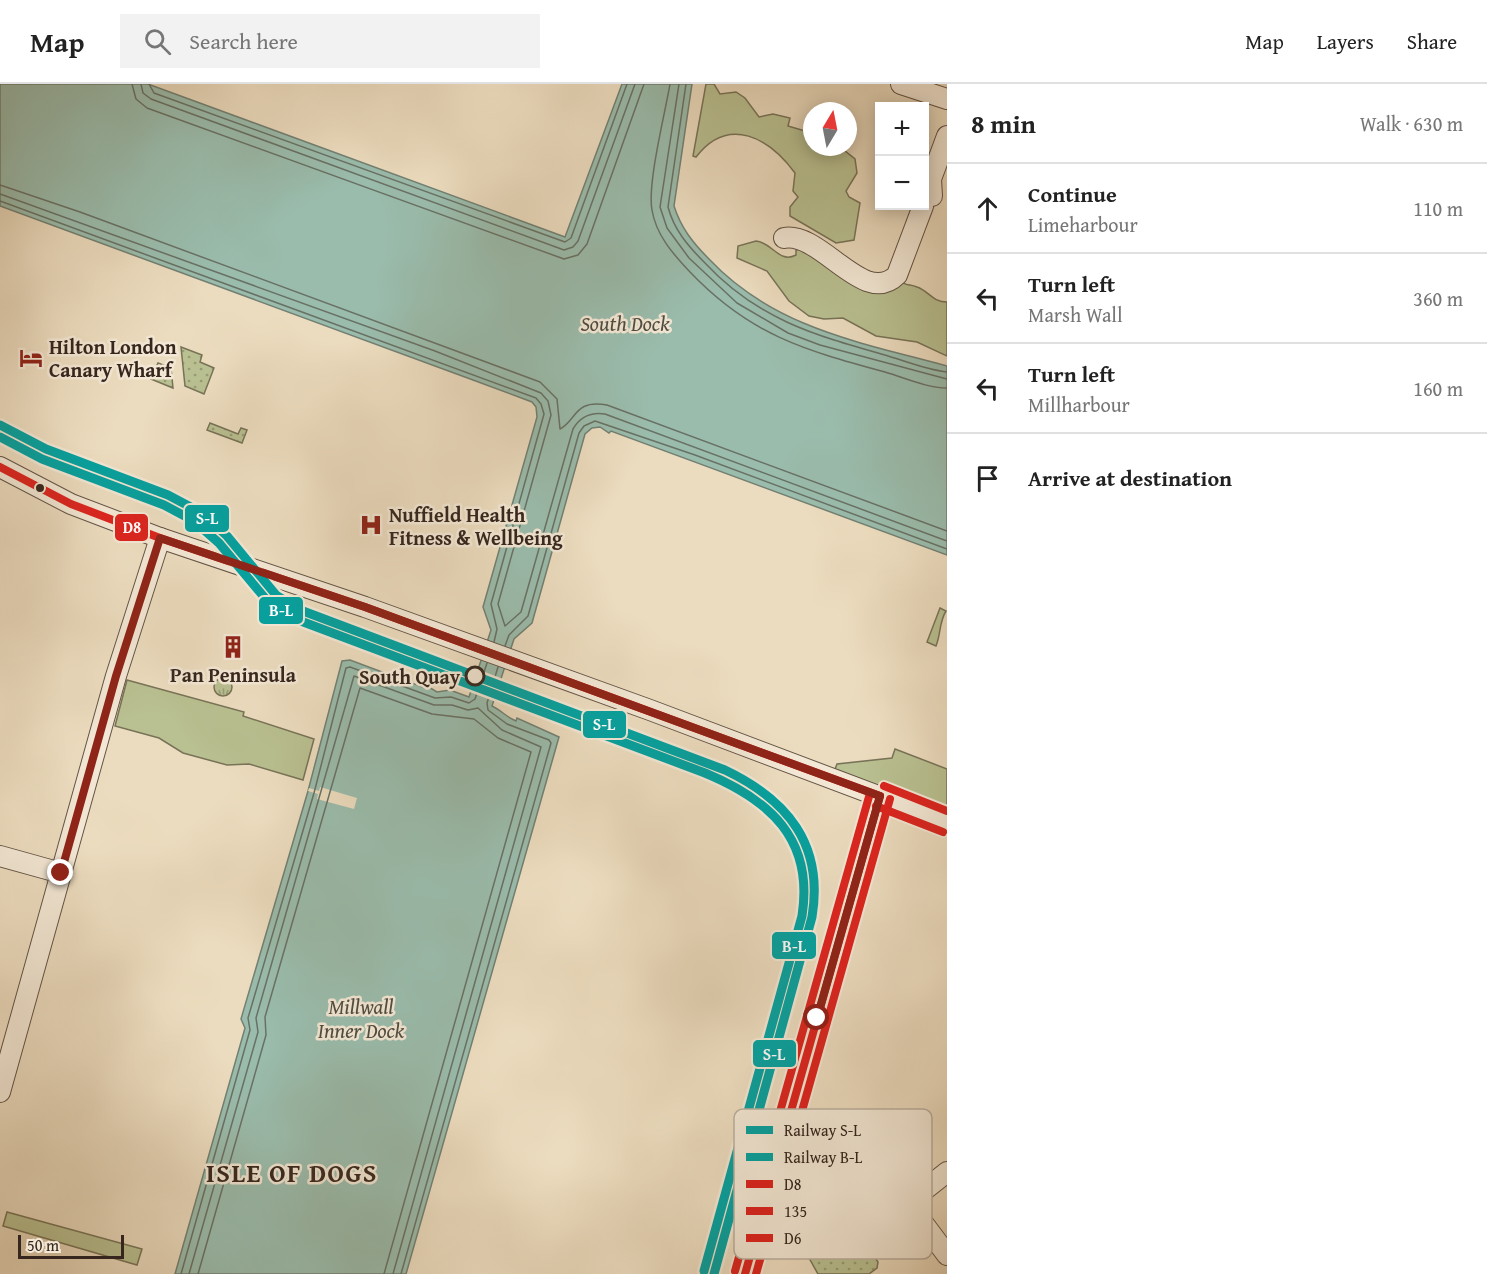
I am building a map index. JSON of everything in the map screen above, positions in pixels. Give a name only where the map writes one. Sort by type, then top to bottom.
[{"type":"street","points":[[901,84],[947,99]]},
{"type":"street","points":[[784,238],[803,238],[848,272],[862,279],[884,282],[897,275],[932,201],[931,179],[947,136]]},
{"type":"street","points":[[0,467],[71,504],[160,538],[365,607],[947,822]]},
{"type":"street","points":[[0,1092],[116,676],[160,538]]},
{"type":"street","points":[[792,1109],[880,796]]},
{"type":"street","points":[[0,856],[61,873]]},
{"type":"street","points":[[932,1184],[947,1172]]},
{"type":"street","points":[[932,1235],[947,1255]]},
{"type":"street","points":[[745,1274],[749,1259]]},
{"type":"green space","points":[[706,84],[714,84],[720,94],[736,92],[745,98],[759,117],[773,114],[790,118],[788,126],[803,130],[803,156],[851,156],[855,159],[857,173],[846,191],[849,197],[860,203],[854,240],[836,243],[790,216],[790,207],[798,197],[793,191],[795,173],[774,150],[761,142],[748,136],[735,134],[722,137],[709,144],[696,157],[693,156]]},
{"type":"green space","points":[[756,241],[762,242],[785,257],[796,255],[796,250],[805,248],[845,276],[899,280],[921,289],[942,302],[947,302],[947,356],[917,342],[876,336],[843,318],[824,319],[809,316],[789,301],[767,271],[737,258],[738,246]]},
{"type":"green space","points":[[181,347],[202,355],[200,362],[214,368],[204,394],[185,386]]},
{"type":"green space","points":[[158,363],[171,368],[173,388],[151,379]]},
{"type":"green space","points":[[210,423],[238,434],[241,428],[247,430],[242,443],[207,430]]},
{"type":"green space","points":[[940,608],[946,611],[936,646],[927,642]]},
{"type":"green space","points":[[223,678],[229,681],[232,687],[229,693],[223,696],[217,693],[214,687],[217,681]]},
{"type":"green space","points":[[127,680],[244,712],[243,716],[314,739],[303,780],[249,764],[227,765],[183,753],[159,738],[115,726]]},
{"type":"green space","points":[[895,749],[947,769],[947,812],[835,769],[837,764],[892,758]]},
{"type":"green space","points":[[7,1212],[142,1249],[137,1265],[3,1226]]},
{"type":"green space","points":[[810,1259],[876,1259],[878,1262],[877,1268],[869,1274],[818,1274]]},
{"type":"water","points":[[0,84],[148,84],[565,237],[622,84],[692,84],[674,206],[688,235],[698,247],[734,282],[761,301],[790,317],[850,340],[947,366],[947,555],[611,431],[609,433],[600,427],[592,428],[585,434],[532,623],[514,639],[492,706],[516,721],[517,718],[559,737],[406,1274],[175,1274],[245,1028],[241,1019],[308,791],[342,661],[350,660],[425,688],[427,686],[437,692],[450,690],[469,697],[491,630],[483,607],[537,417],[536,407],[532,402],[0,206]]},
{"type":"pier","points":[[320,787],[357,798],[354,809],[317,799],[318,794],[308,791],[309,788],[319,791]]},
{"type":"rail line","name":"S-L","points":[[0,425],[46,449],[168,495],[200,512],[227,536],[276,595],[303,611],[725,770],[767,796],[797,828],[812,868],[814,891],[812,917],[759,1109]]},
{"type":"rail line","name":"B-L","points":[[0,437],[42,459],[164,505],[194,521],[219,543],[269,603],[298,620],[705,773],[749,796],[767,810],[794,844],[801,865],[804,889],[802,916],[749,1109]]},
{"type":"rail line","name":"B-L","points":[[704,1271],[734,1162]]},
{"type":"rail line","name":"S-L","points":[[714,1274],[734,1201]]},
{"type":"transit line","name":"D8","points":[[0,467],[71,504],[160,538],[365,607],[880,796]]},
{"type":"transit line","name":"D6","points":[[884,786],[947,811]]},
{"type":"transit line","name":"D6","points":[[781,1109],[870,793]]},
{"type":"transit line","name":"D8","points":[[792,1109],[880,796]]},
{"type":"transit line","name":"135","points":[[803,1109],[890,799]]},
{"type":"transit line","name":"135","points":[[876,806],[943,832]]},
{"type":"transit line","name":"D6","points":[[735,1271],[738,1259]]},
{"type":"transit line","name":"D8","points":[[745,1274],[749,1259]]},
{"type":"transit line","name":"135","points":[[756,1274],[760,1259]]},
{"type":"place","name":"Hilton London Canary Wharf","points":[[31,358]]},
{"type":"place","name":"Nuffield Health Fitness & Wellbeing","points":[[371,525]]},
{"type":"place","name":"Pan Peninsula","points":[[233,647]]},
{"type":"place","name":"South Quay","points":[[475,676]]},
{"type":"district","name":"ISLE OF DOGS","points":[[292,1172]]},
{"type":"route","points":[[61,873],[116,676],[160,538],[365,607],[880,796],[817,1018]]},
{"type":"water label","name":"South Dock","points":[[625,323]]},
{"type":"water label","name":"Millwall Inner Dock","points":[[361,1018]]}]
